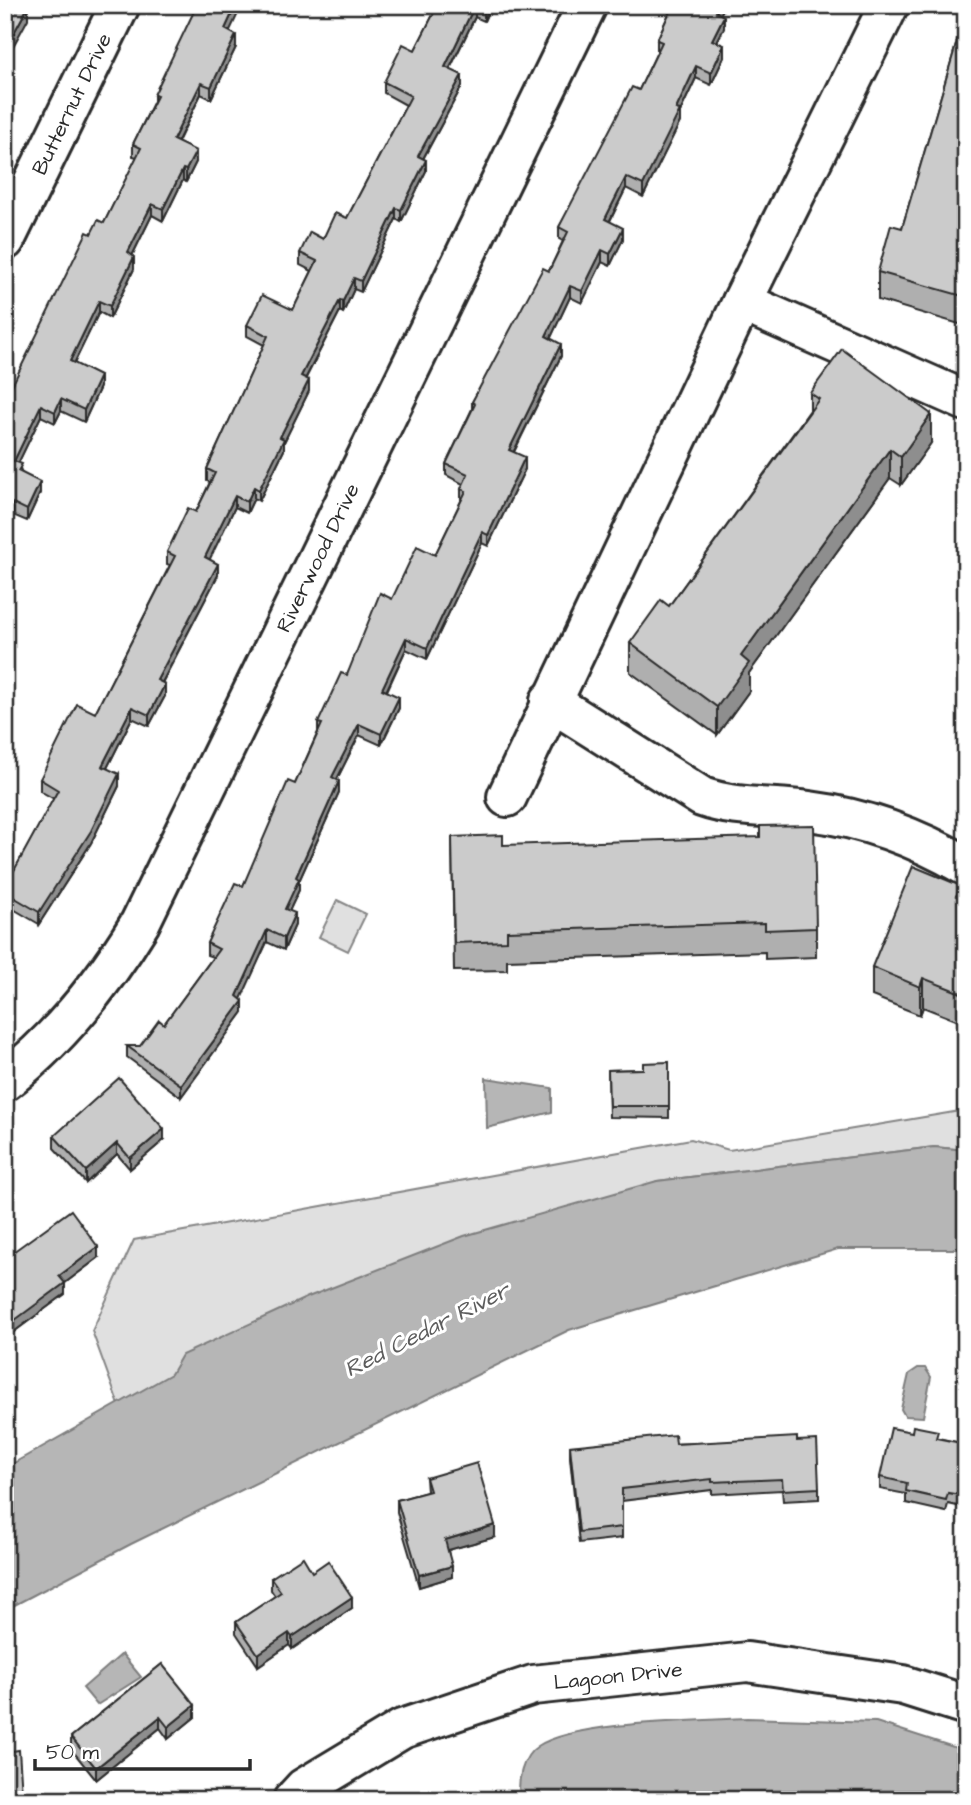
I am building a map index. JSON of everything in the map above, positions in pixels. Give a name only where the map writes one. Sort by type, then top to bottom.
[{"type":"street","name":"Butternut Drive","points":[[5,240],[120,5]]},
{"type":"street","name":"Riverwood Drive","points":[[5,1081],[58,1034],[89,1000],[140,923],[587,5]]},
{"type":"street","points":[[507,797],[550,701],[889,5]]},
{"type":"street","points":[[743,302],[966,401]]},
{"type":"street","points":[[550,701],[702,797],[723,803],[811,811],[863,822],[900,835],[966,866]]},
{"type":"street","name":"Lagoon Drive","points":[[293,1800],[304,1788],[402,1729],[533,1685],[747,1662],[902,1685],[966,1705]]},
{"type":"shaded area","points":[[337,900],[366,914],[348,951],[319,937]]},
{"type":"shaded area","points":[[966,1110],[966,1150],[934,1147],[657,1181],[123,1416],[92,1331],[134,1240],[691,1139],[729,1150]]},
{"type":"water","points":[[486,1078],[552,1088],[552,1112],[487,1128]]},
{"type":"water","name":"Red Cedar River","points":[[934,1147],[966,1150],[966,1249],[838,1249],[569,1330],[131,1544],[5,1610],[5,1468],[171,1374],[182,1355],[308,1297],[464,1236],[657,1181]]},
{"type":"water","points":[[918,1368],[925,1368],[931,1377],[923,1417],[905,1416],[901,1409],[909,1374]]},
{"type":"water","points":[[122,1654],[141,1677],[97,1705],[83,1688]]},
{"type":"water","points":[[747,1718],[876,1722],[966,1751],[966,1800],[521,1800],[520,1778],[524,1763],[532,1750],[556,1738],[608,1727]]},
{"type":"building","points":[[5,5],[28,7],[5,49]]},
{"type":"building","points":[[197,5],[236,5],[225,29],[236,35],[211,87],[201,83],[173,140],[196,151],[186,170],[183,169],[163,209],[152,204],[128,252],[134,257],[110,306],[99,301],[70,361],[100,376],[84,410],[61,399],[55,412],[41,405],[14,461],[22,464],[18,471],[40,482],[27,510],[13,503],[5,520],[5,400],[87,232],[91,234],[98,220],[104,223],[141,148],[133,144]]},
{"type":"building","points":[[438,5],[475,5],[445,67],[462,75],[418,156],[426,160],[401,210],[396,208],[361,281],[354,278],[343,301],[340,300],[301,376],[309,380],[280,437],[284,439],[259,490],[254,487],[247,502],[235,496],[205,557],[218,564],[157,680],[165,684],[149,715],[132,707],[102,766],[119,774],[91,831],[39,912],[5,892],[5,887],[58,790],[40,779],[77,704],[95,713],[175,556],[167,552],[188,508],[196,512],[215,473],[207,469],[268,336],[247,325],[262,295],[293,310],[317,261],[300,253],[310,232],[323,239],[335,213],[347,218],[411,96],[384,82],[403,44],[415,50]]},
{"type":"building","points":[[673,5],[719,5],[716,12],[724,16],[712,40],[724,45],[711,73],[696,66],[676,109],[680,110],[643,185],[626,177],[605,219],[623,228],[610,254],[602,250],[582,291],[570,286],[546,336],[561,344],[509,450],[525,457],[488,535],[482,532],[427,648],[406,638],[382,689],[399,697],[381,734],[359,724],[332,777],[339,781],[296,877],[299,879],[285,909],[295,913],[284,938],[267,930],[237,996],[243,1001],[181,1085],[127,1046],[140,1046],[159,1020],[164,1024],[219,949],[207,943],[235,883],[243,886],[288,781],[295,784],[322,724],[318,723],[341,673],[347,675],[380,593],[392,599],[417,546],[435,555],[466,491],[461,489],[468,474],[446,464],[475,404],[472,402],[543,268],[549,271],[568,232],[559,227],[632,87],[639,90],[662,42],[657,40]]},
{"type":"building","points":[[966,11],[966,297],[878,272],[891,225],[902,228]]},
{"type":"building","points":[[842,349],[931,414],[901,457],[890,449],[741,656],[749,663],[717,707],[630,643],[661,600],[669,606],[819,399],[810,393]]},
{"type":"building","points":[[814,825],[816,928],[765,930],[765,923],[507,931],[507,941],[454,943],[452,837],[503,835],[503,845],[760,837],[760,826]]},
{"type":"building","points":[[913,866],[961,886],[956,896],[966,899],[966,995],[923,978],[920,987],[872,967]]},
{"type":"building","points":[[669,1062],[669,1106],[609,1106],[608,1070],[643,1069],[643,1063]]},
{"type":"building","points":[[119,1078],[164,1129],[130,1158],[117,1143],[86,1171],[54,1136]]},
{"type":"building","points":[[71,1210],[98,1247],[59,1276],[65,1283],[11,1323],[5,1316],[5,1242],[13,1252]]},
{"type":"building","points":[[913,1426],[938,1431],[936,1438],[966,1444],[966,1496],[948,1493],[946,1500],[906,1491],[907,1483],[880,1477],[891,1428],[912,1432]]},
{"type":"building","points":[[675,1435],[676,1444],[797,1437],[797,1441],[817,1440],[819,1488],[783,1490],[782,1479],[712,1482],[712,1479],[622,1489],[622,1527],[579,1532],[570,1446]]},
{"type":"building","points":[[477,1463],[495,1525],[445,1540],[452,1566],[419,1575],[397,1500],[430,1491],[426,1478]]},
{"type":"building","points":[[303,1557],[312,1572],[328,1561],[352,1597],[292,1637],[289,1633],[258,1654],[236,1622],[281,1592],[271,1578]]},
{"type":"building","points":[[162,1664],[195,1705],[168,1727],[160,1717],[96,1768],[71,1737]]},
{"type":"building","points":[[19,1750],[22,1795],[5,1796],[5,1752]]}]
